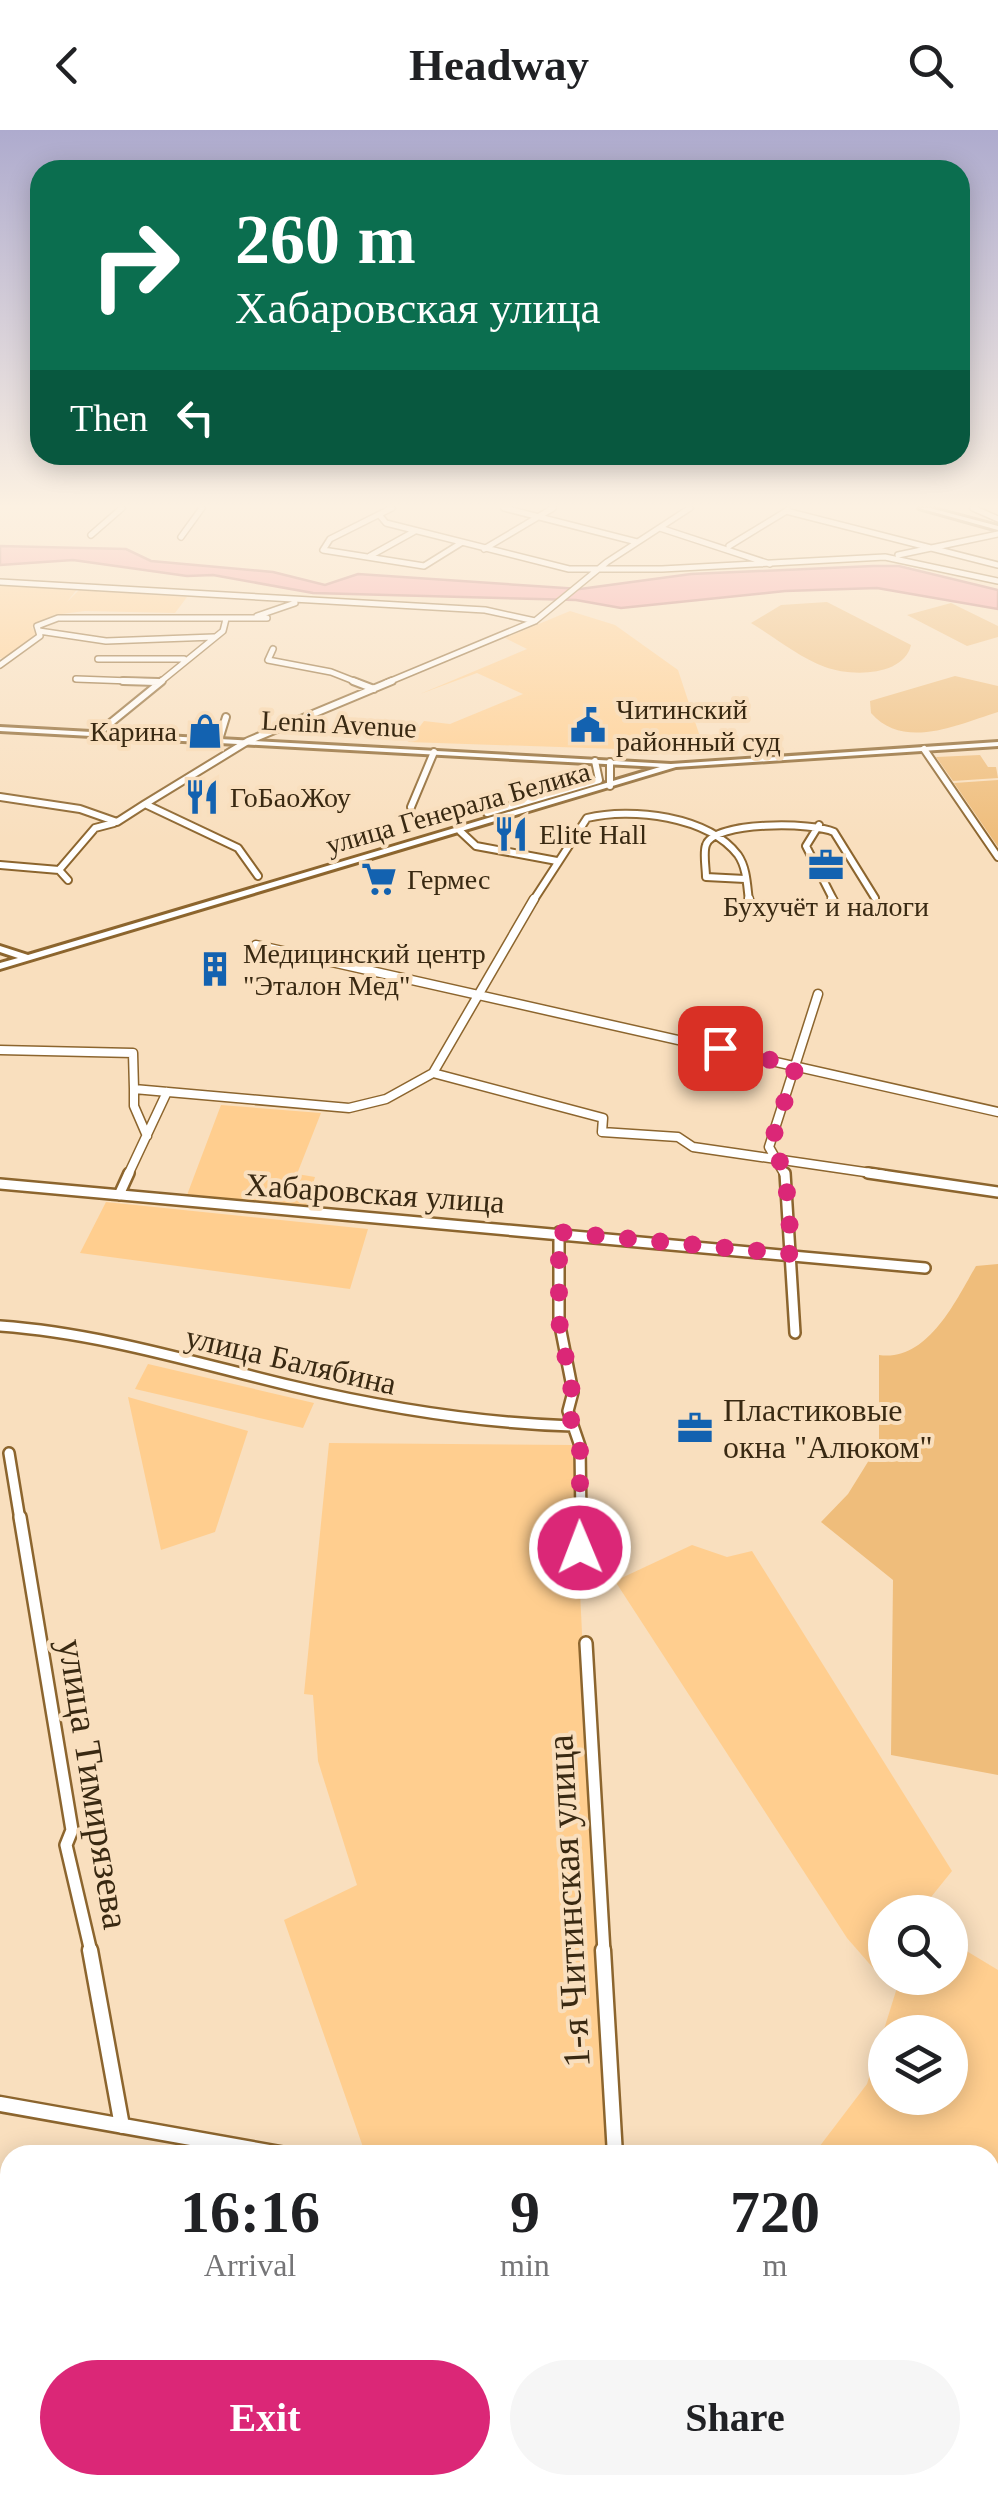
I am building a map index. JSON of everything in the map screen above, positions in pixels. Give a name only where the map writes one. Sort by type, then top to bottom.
[{"type":"main road","name":"Lenin Avenue","points":[[0,729],[675,765]]},
{"type":"main road","name":"улица Генерала Белика","points":[[0,966],[675,765],[998,744]]},
{"type":"main road","points":[[0,949],[16,950],[30,958]]},
{"type":"street","points":[[0,665],[40,636],[38,626],[57,618]]},
{"type":"street","points":[[120,618],[241,618]]},
{"type":"street","points":[[523,618],[535,621]]},
{"type":"street","points":[[59,870],[95,828],[117,822],[248,742],[539,618]]},
{"type":"street","points":[[97,734],[184,659],[223,631],[226,619]]},
{"type":"street","points":[[39,631],[106,641],[214,637]]},
{"type":"street","points":[[273,649],[268,660],[330,672],[374,689]]},
{"type":"street","points":[[98,659],[184,659]]},
{"type":"street","points":[[76,679],[158,682]]},
{"type":"street","points":[[219,740],[226,717]]},
{"type":"street","points":[[924,749],[998,857]]},
{"type":"street","points":[[411,807],[434,752]]},
{"type":"street","points":[[487,814],[599,780],[594,761]]},
{"type":"street","points":[[610,762],[610,786]]},
{"type":"street","points":[[0,797],[80,809],[117,822]]},
{"type":"street","points":[[145,804],[238,848],[258,876]]},
{"type":"street","points":[[134,1089],[349,1108],[386,1099],[433,1073],[580,823],[604,810],[664,818],[712,837],[740,856],[750,908]]},
{"type":"street","points":[[745,878],[706,877],[705,846],[712,837],[799,823],[819,824],[832,831],[875,898]]},
{"type":"street","points":[[819,824],[806,846],[835,904]]},
{"type":"street","points":[[460,830],[476,846],[557,861]]},
{"type":"street","points":[[0,865],[59,870],[68,880]]},
{"type":"street","points":[[256,945],[479,992],[998,1112]]},
{"type":"street","points":[[795,1332],[785,1169],[770,1147],[818,994]]},
{"type":"street","points":[[0,1050],[133,1053],[134,1106],[147,1136]]},
{"type":"street","points":[[433,1073],[604,1118],[602,1132],[678,1136],[693,1147],[998,1192]]},
{"type":"street","points":[[120,1195],[166,1092]]},
{"type":"street","name":"Хабаровская улица","points":[[0,1184],[925,1268]]},
{"type":"street","points":[[559,1232],[559,1321],[572,1392],[568,1411],[580,1446],[580,1548]]},
{"type":"street","name":"улица Балябина","points":[[0,1326],[60,1330],[394,1411],[495,1426],[572,1426]]},
{"type":"street","name":"улица Тимирязева","points":[[8,1453],[72,1830],[66,1845],[98,1979],[122,2126]]},
{"type":"street","name":"1-я Читинская улица","points":[[586,1642],[614,2145]]},
{"type":"street","points":[[0,2104],[229,2145]]},
{"type":"shaded area","points":[[0,618],[48,618],[32,627],[37,636],[6,659],[0,658]]},
{"type":"shaded area","points":[[552,618],[594,618],[615,625],[678,670],[705,752],[408,742],[424,721],[450,724],[523,694],[477,673],[420,694],[527,649],[505,638]]},
{"type":"shaded area","points":[[759,618],[859,618],[911,645],[898,663],[888,668],[849,672],[806,658],[751,623]]},
{"type":"shaded area","points":[[914,618],[982,618],[998,626],[998,637],[967,646]]},
{"type":"shaded area","points":[[955,676],[998,686],[998,712],[949,728],[915,733],[899,731],[871,713],[870,701]]},
{"type":"shaded area","points":[[980,755],[988,767],[996,767],[998,778],[953,781],[936,757]]},
{"type":"shaded area","points":[[998,780],[998,847],[954,783]]},
{"type":"shaded area","points":[[221,1105],[321,1113],[297,1174],[315,1177],[306,1206],[187,1195]]},
{"type":"shaded area","points":[[106,1202],[368,1229],[350,1289],[80,1253]]},
{"type":"shaded area","points":[[998,1264],[998,1775],[891,1755],[893,1580],[821,1522],[848,1494],[879,1444],[879,1355],[896,1355],[926,1339],[949,1311],[976,1266]]},
{"type":"shaded area","points":[[148,1364],[314,1403],[303,1428],[135,1389]]},
{"type":"shaded area","points":[[128,1397],[248,1431],[215,1532],[161,1550]]},
{"type":"shaded area","points":[[329,1443],[573,1445],[607,2145],[362,2145],[284,1920],[357,1885],[318,1761],[313,1695],[304,1694]]},
{"type":"shaded area","points":[[692,1545],[727,1557],[752,1551],[952,1871],[933,1895],[868,1895],[868,1962],[847,1938],[615,1581]]},
{"type":"shaded area","points":[[968,1952],[998,1970],[998,2145],[821,2145],[868,2081],[868,2115],[968,2115],[968,2015],[888,2015],[895,1995],[968,1995]]},
{"type":"place","name":"Читинский районный суд","points":[[588,725]]},
{"type":"place","name":"Карина","points":[[205,731]]},
{"type":"place","name":"ГоБаоЖоу","points":[[202,797]]},
{"type":"place","name":"Elite Hall","points":[[511,834]]},
{"type":"place","name":"Бухучёт и налоги","points":[[826,865]]},
{"type":"place","name":"Гермес","points":[[379,879]]},
{"type":"place","name":"Медицинский центр \"Эталон Мед\"","points":[[215,969]]},
{"type":"place","name":"Пластиковые окна \"Алюком\"","points":[[695,1428]]},
{"type":"route","points":[[580,1548],[580,1446],[568,1411],[572,1392],[559,1321],[559,1232],[792,1254],[785,1169],[770,1147],[796,1066],[720,1048]]}]
